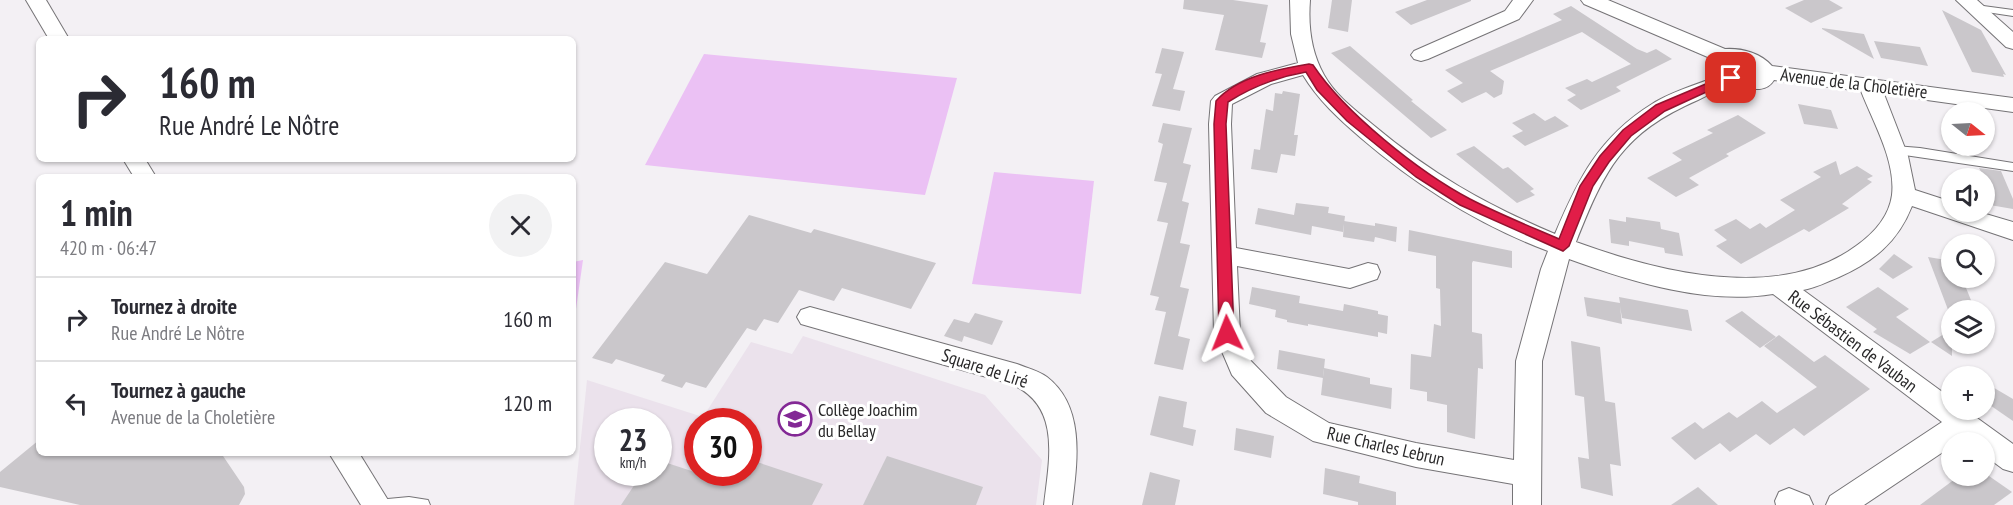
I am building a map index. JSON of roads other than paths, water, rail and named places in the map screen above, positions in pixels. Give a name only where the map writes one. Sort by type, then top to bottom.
[{"type":"street","points":[[36,0],[57,36]]},
{"type":"street","points":[[1300,0],[1298,15],[1301,40],[1309,67],[1321,87],[1351,118],[1420,174],[1464,202],[1596,261],[1693,284],[1792,285],[1837,270],[1867,253],[1890,228],[1904,195],[1901,168],[1869,84]]},
{"type":"street","points":[[1421,55],[1512,15],[1522,0]]},
{"type":"street","points":[[1527,505],[1525,474],[1529,361],[1553,269],[1587,186],[1604,159],[1627,133],[1661,108],[1726,67],[1698,44],[1591,0]]},
{"type":"street","points":[[1971,4],[2013,43]]},
{"type":"street","name":"Rue Charles Lebrun","points":[[1309,67],[1277,73],[1245,86],[1222,101],[1220,124],[1227,333],[1241,367],[1276,405],[1323,433],[1416,455],[1525,474]]},
{"type":"street","name":"Avenue de la Choletière","points":[[1726,67],[1746,83],[1764,80],[1766,72],[2013,105]]},
{"type":"street","points":[[1904,195],[1941,207]]},
{"type":"street","points":[[1986,222],[2013,231]]},
{"type":"street","points":[[1224,255],[1350,279],[1368,272]]},
{"type":"street","name":"Rue Sébastien de Vauban","points":[[1780,286],[2013,460]]},
{"type":"street","name":"Square de Liré","points":[[810,316],[1017,375],[1038,386],[1055,404],[1062,427],[1063,462],[1058,505]]},
{"type":"street","points":[[1840,505],[1963,423]]},
{"type":"street","points":[[345,456],[376,505]]},
{"type":"lane","points":[[1971,4],[2013,13]]},
{"type":"lane","points":[[1894,150],[2013,167]]},
{"type":"lane","points":[[382,505],[409,503],[423,505]]},
{"type":"place","name":"Collège Joachim du Bellay","points":[[795,419]]}]
